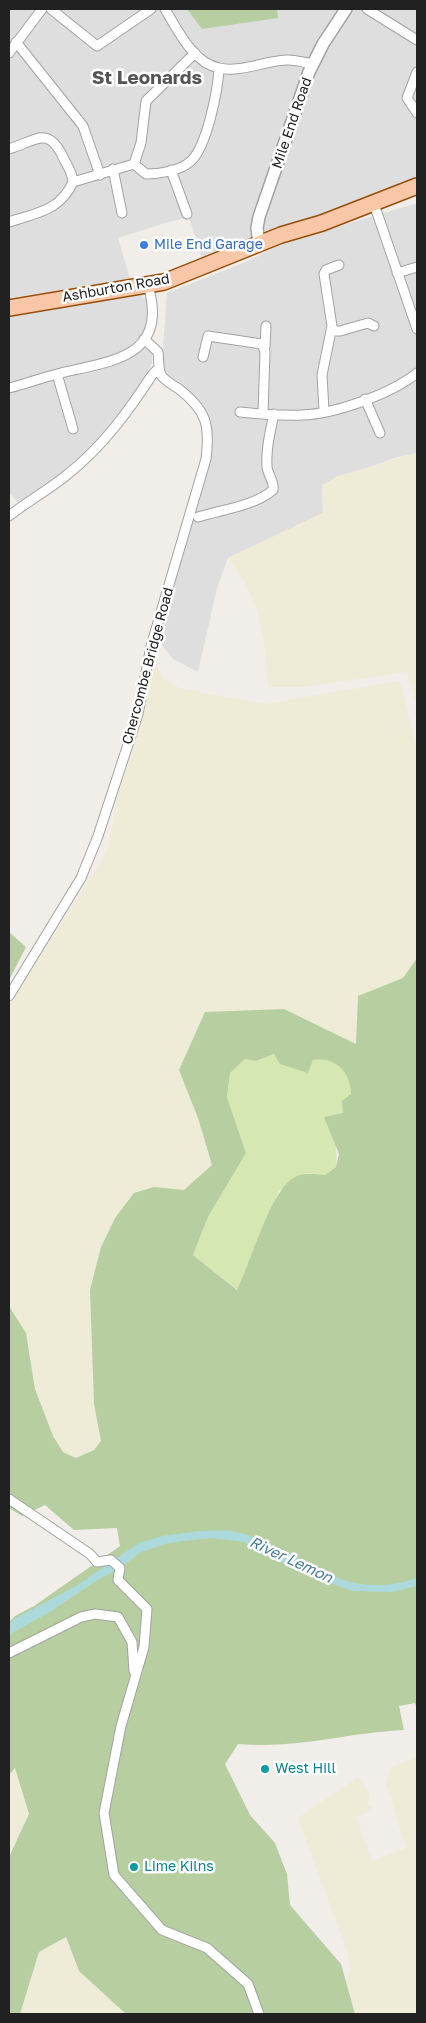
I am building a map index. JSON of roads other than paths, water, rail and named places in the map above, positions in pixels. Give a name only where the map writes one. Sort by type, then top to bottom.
[{"type":"main road","name":"Ashburton Road","points":[[9,308],[148,285],[189,273],[259,244],[374,204],[417,186]]},
{"type":"street","points":[[9,53],[42,9]]},
{"type":"street","points":[[51,9],[97,46],[152,9]]},
{"type":"street","points":[[165,9],[180,34],[195,53],[208,63],[219,68],[233,68],[289,60],[308,63]]},
{"type":"street","name":"Mile End Road","points":[[259,244],[257,228],[259,217],[310,72],[323,44],[346,9]]},
{"type":"street","points":[[367,9],[417,40]]},
{"type":"street","points":[[16,42],[83,126],[100,175]]},
{"type":"street","points":[[134,164],[141,143],[146,101],[195,53]]},
{"type":"street","points":[[134,164],[146,174],[160,174],[190,161],[201,145],[218,90],[219,68]]},
{"type":"street","points":[[417,72],[407,98],[417,113]]},
{"type":"street","points":[[9,149],[47,136],[57,144],[72,172],[73,182],[62,200],[51,209],[9,222]]},
{"type":"street","points":[[73,182],[134,164]]},
{"type":"street","points":[[113,169],[122,213]]},
{"type":"street","points":[[172,170],[187,214]]},
{"type":"street","points":[[374,204],[417,329]]},
{"type":"street","points":[[324,412],[322,375],[331,331],[324,274],[326,270],[339,264]]},
{"type":"street","points":[[397,273],[417,267]]},
{"type":"street","points":[[9,388],[126,357],[144,339],[152,320],[153,306],[148,285]]},
{"type":"street","points":[[331,331],[340,331],[368,322],[374,326]]},
{"type":"street","points":[[263,414],[266,326]]},
{"type":"street","points":[[203,357],[208,336],[258,343],[264,347]]},
{"type":"street","name":"Chercombe Bridge Road","points":[[9,996],[82,878],[98,836],[138,714],[151,646],[201,482],[208,440],[203,414],[197,405],[162,376],[159,368],[158,352],[144,339]]},
{"type":"street","points":[[9,516],[67,475],[94,450],[114,430],[152,375],[159,368]]},
{"type":"street","points":[[240,412],[303,415],[324,412],[364,399],[406,381],[417,373]]},
{"type":"street","points":[[57,374],[73,428]]},
{"type":"street","points":[[364,399],[380,433]]},
{"type":"street","points":[[198,517],[222,509],[230,509],[273,490],[274,486],[268,469],[267,446],[274,414]]},
{"type":"street","points":[[9,1499],[90,1554],[97,1562],[112,1560],[120,1568],[118,1580],[148,1609],[144,1647],[121,1726],[104,1813],[114,1875],[162,1930],[207,1948],[248,1984],[259,2014]]},
{"type":"street","points":[[9,1653],[81,1616],[95,1614],[118,1617],[132,1642],[134,1676]]},
{"type":"water","name":"River Lemon","points":[[199,1531],[241,1533],[264,1541],[324,1572],[345,1580],[366,1585],[390,1584],[417,1578],[417,1586],[392,1592],[352,1591],[295,1570],[244,1542],[212,1538],[184,1541],[169,1543],[141,1552],[120,1568],[12,1633],[9,1638],[9,1626],[14,1619],[76,1586],[139,1543],[162,1536]]},
{"type":"place","name":"Mile End Garage","points":[[144,245]]},
{"type":"place","name":"West Hill","points":[[265,1769]]},
{"type":"place","name":"Lime Kilns","points":[[134,1867]]},
{"type":"district","name":"St Leonards","points":[[147,78]]}]
